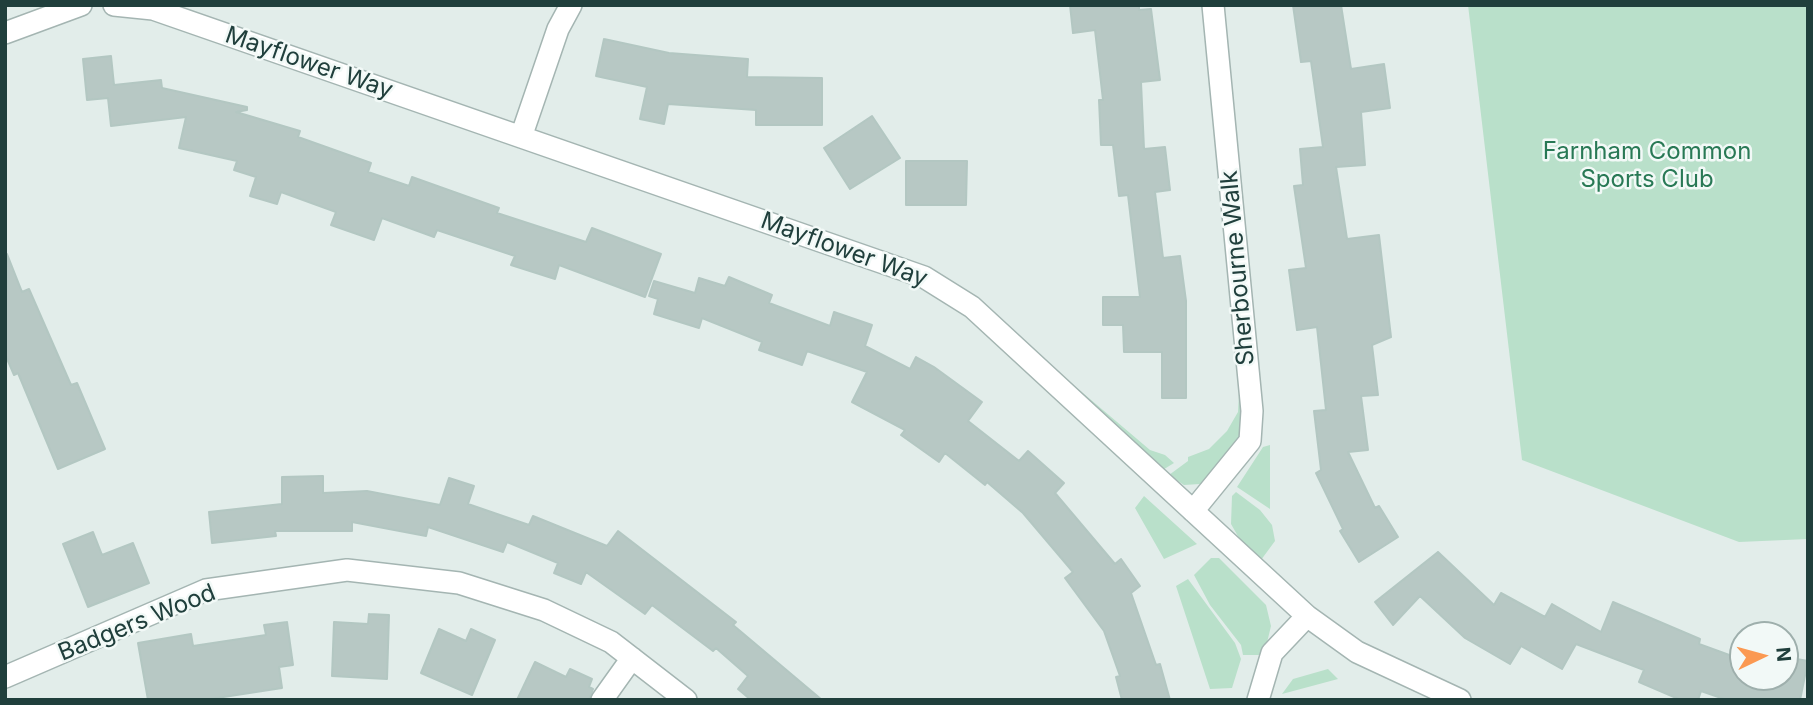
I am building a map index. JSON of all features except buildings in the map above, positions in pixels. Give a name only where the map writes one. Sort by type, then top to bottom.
[{"type":"street","points":[[5,33],[81,5]]},
{"type":"street","name":"Mayflower Way","points":[[114,5],[153,9],[924,277],[972,307],[1307,616],[1357,652],[1460,700]]},
{"type":"street","points":[[522,137],[558,29],[571,5]]},
{"type":"street","name":"Sherbourne Walk","points":[[1194,511],[1250,441],[1252,411],[1213,5]]},
{"type":"street","name":"Badgers Wood","points":[[5,677],[206,590],[347,570],[459,583],[544,610],[611,642],[686,700]]},
{"type":"street","points":[[1258,700],[1272,653],[1307,616]]},
{"type":"street","points":[[602,700],[632,658]]},
{"type":"green space","name":"Farnham Common Sports Club","points":[[1468,5],[1808,5],[1808,539],[1739,542],[1522,460]]},
{"type":"green space","points":[[1077,388],[1150,450],[1165,455],[1174,463],[1161,471],[1078,394]]},
{"type":"green space","points":[[1244,392],[1245,428],[1235,452],[1217,475],[1200,484],[1184,485],[1169,475],[1188,461],[1188,457],[1209,449],[1227,431],[1238,412],[1239,394]]},
{"type":"green space","points":[[1270,445],[1270,509],[1237,487],[1263,447]]},
{"type":"green space","points":[[1236,492],[1260,510],[1272,525],[1275,541],[1261,560],[1243,545],[1231,524],[1232,496]]},
{"type":"green space","points":[[1144,496],[1197,544],[1164,559],[1135,508]]},
{"type":"green space","points":[[1211,558],[1219,558],[1266,605],[1271,626],[1264,655],[1243,655],[1241,645],[1210,605],[1194,575]]},
{"type":"green space","points":[[1188,579],[1235,643],[1241,659],[1232,688],[1210,689],[1176,586]]},
{"type":"green space","points":[[1328,669],[1338,679],[1282,694],[1293,679]]}]
